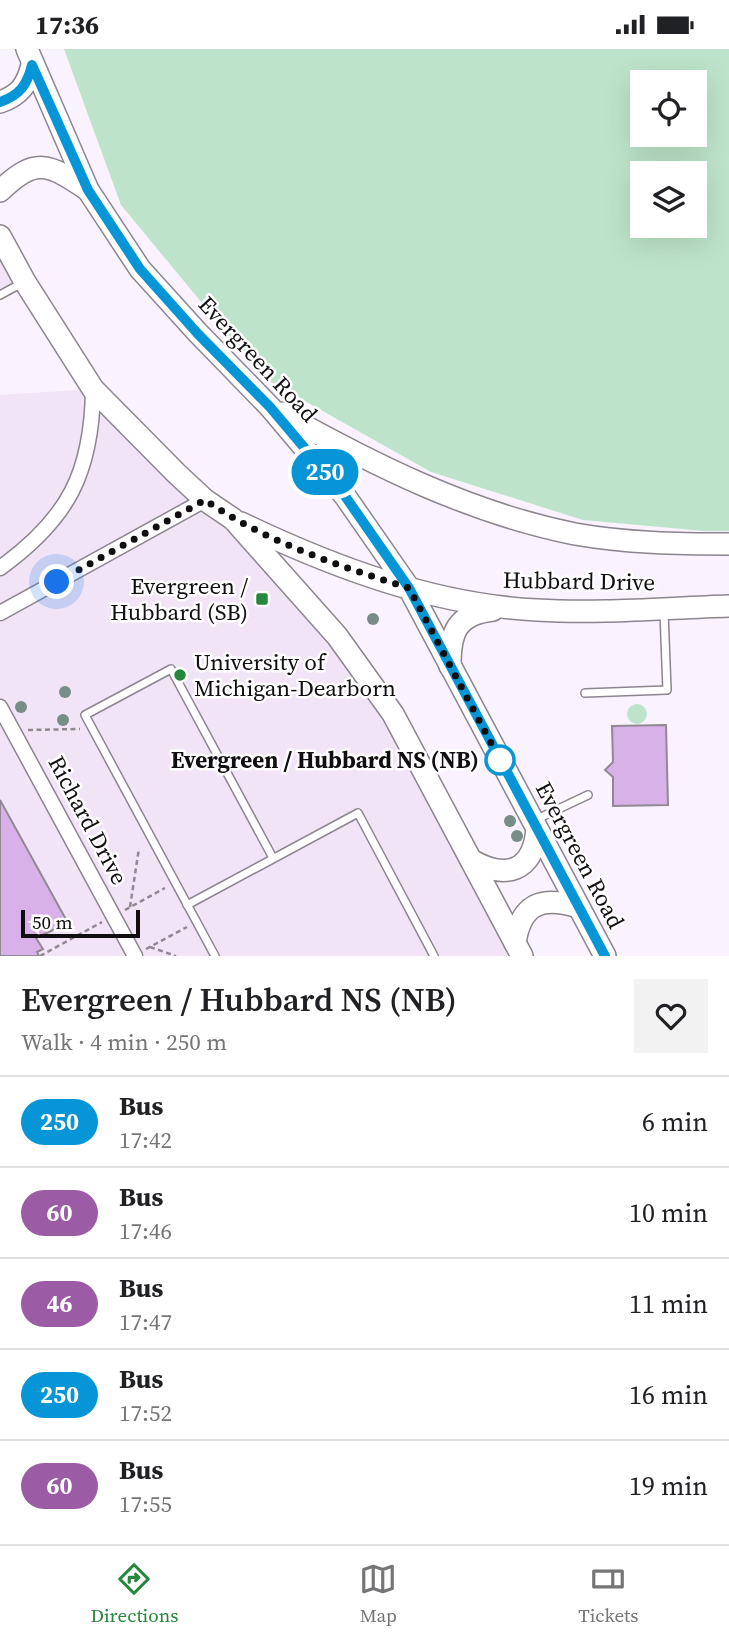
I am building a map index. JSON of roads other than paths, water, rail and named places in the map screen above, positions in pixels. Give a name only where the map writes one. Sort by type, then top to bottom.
[{"type":"street","points":[[0,102],[17,95],[28,81],[29,57]]},
{"type":"street","name":"Evergreen Road","points":[[29,57],[88,190],[140,269],[198,334],[270,407],[345,496],[409,588],[605,956]]},
{"type":"street","points":[[0,191],[14,177],[32,167],[49,168],[88,190]]},
{"type":"street","points":[[0,236],[25,282],[93,389],[149,448],[205,500],[233,519],[337,635],[393,714],[519,949]]},
{"type":"street","points":[[0,568],[42,534],[72,493],[82,468],[93,425],[93,389]]},
{"type":"street","name":"Hubbard Drive","points":[[270,407],[405,478],[513,519],[590,535],[673,544],[729,544]]},
{"type":"street","points":[[2,614],[205,500]]},
{"type":"street","name":"Hubbard Drive","points":[[233,519],[275,539],[409,588],[464,601],[506,608],[578,611],[729,606]]},
{"type":"street","points":[[450,666],[450,647],[456,628],[466,617],[480,611],[506,608]]},
{"type":"street","name":"Richard Drive","points":[[0,707],[144,950]]},
{"type":"street","points":[[471,860],[488,870],[507,871],[524,863],[535,848],[535,825]]},
{"type":"street","points":[[519,949],[518,925],[527,911],[542,902],[560,901],[578,907]]},
{"type":"lane","points":[[0,295],[25,282]]},
{"type":"lane","points":[[585,693],[667,690],[664,608]]},
{"type":"lane","points":[[215,956],[85,715],[171,669],[273,858]]},
{"type":"lane","points":[[535,825],[588,795]]},
{"type":"lane","points":[[187,905],[358,813],[434,956]]},
{"type":"place","name":"Evergreen / Hubbard (SB)","points":[[262,599]]},
{"type":"place","name":"University of Michigan-Dearborn","points":[[180,675]]},
{"type":"place","name":"Evergreen / Hubbard NS (NB)","points":[[500,760]]}]
